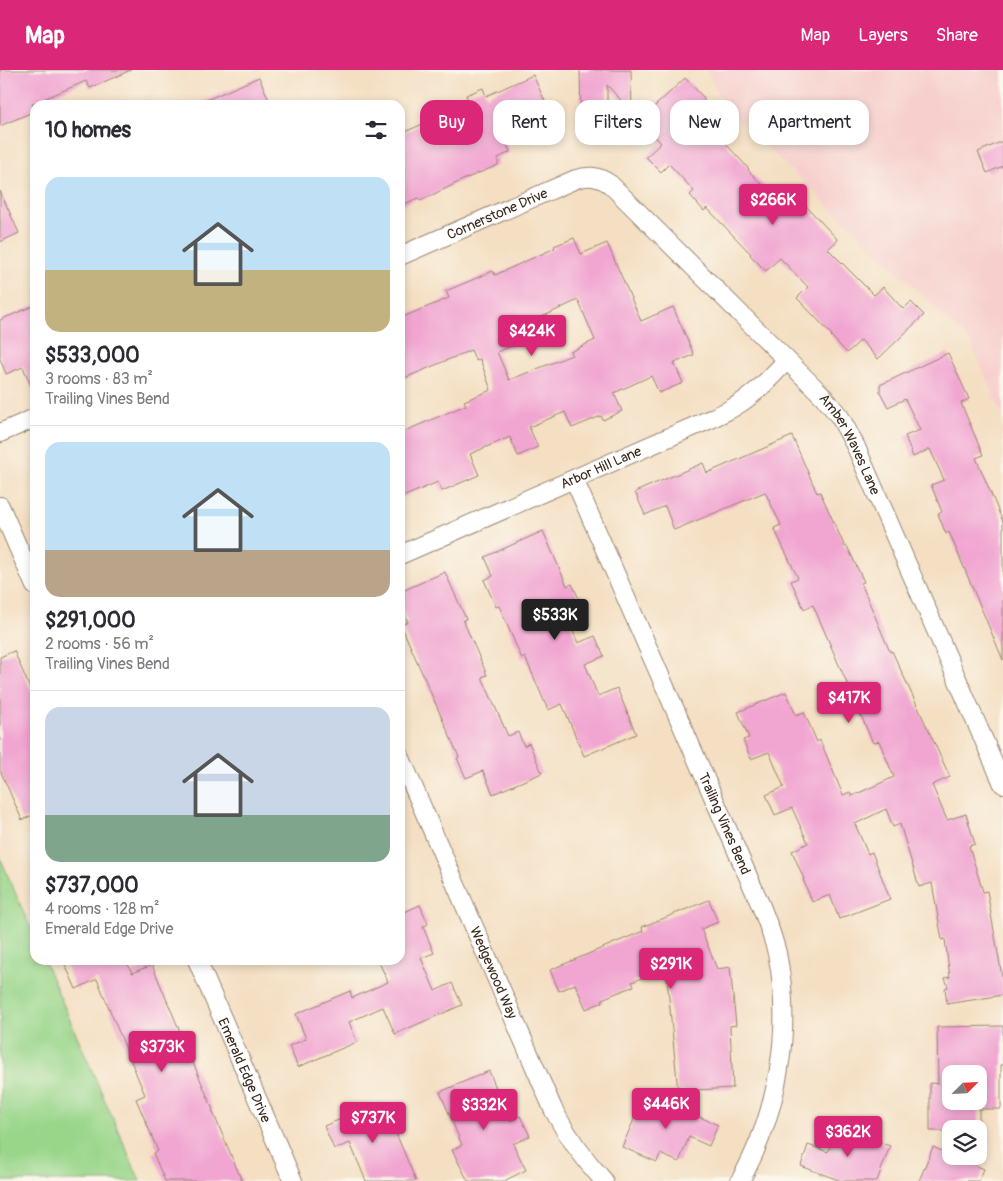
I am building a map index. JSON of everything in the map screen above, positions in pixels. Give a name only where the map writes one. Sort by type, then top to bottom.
[{"type":"street","name":"Cornerstone Drive","points":[[405,254],[576,179],[586,176],[595,177]]},
{"type":"street","name":"Amber Waves Lane","points":[[595,177],[603,179],[610,184],[787,360],[833,407],[840,417],[852,438],[1003,784]]},
{"type":"street","name":"Arbor Hill Lane","points":[[405,553],[735,407],[750,397],[787,360]]},
{"type":"street","points":[[0,433],[30,420]]},
{"type":"street","name":"Trailing Vines Bend","points":[[574,479],[770,927],[777,953],[782,984],[783,1014],[778,1076],[772,1104],[762,1134],[740,1181]]},
{"type":"street","points":[[0,506],[30,575]]},
{"type":"street","name":"Wedgewood Way","points":[[405,767],[554,1109],[568,1136],[604,1181]]},
{"type":"street","name":"Emerald Edge Drive","points":[[199,965],[293,1181]]},
{"type":"shaded area","points":[[707,70],[1003,70],[1003,417],[971,342],[765,145],[869,145],[869,100],[749,100],[749,130],[739,120],[739,100],[721,100]]},
{"type":"green space","points":[[0,857],[30,927],[30,965],[46,965],[140,1181],[0,1181]]},
{"type":"building","points":[[0,70],[131,70],[90,88],[86,81],[41,100],[30,100],[30,113],[0,126]]},
{"type":"building","points":[[580,70],[631,70],[632,100],[621,100],[607,85],[607,100],[581,100]]},
{"type":"building","points":[[533,75],[544,100],[493,100],[493,145],[507,145],[510,152],[498,158],[498,165],[420,201],[418,198],[405,204],[405,132],[420,125],[420,145],[483,145],[483,100],[468,100],[466,95],[483,88],[486,96]]},
{"type":"building","points":[[259,77],[269,100],[206,100]]},
{"type":"building","points":[[685,78],[705,99],[670,100],[670,145],[727,145],[772,195],[778,188],[798,209],[804,204],[838,240],[828,249],[874,295],[883,287],[903,309],[911,302],[924,315],[878,359],[861,340],[847,353],[797,298],[808,287],[780,258],[766,271],[707,208],[704,211],[690,195],[694,191],[669,164],[661,172],[646,157],[661,143],[660,101]]},
{"type":"building","points":[[1003,141],[1003,166],[987,173],[978,152]]},
{"type":"building","points":[[0,191],[19,233],[0,242]]},
{"type":"building","points":[[574,238],[581,254],[607,243],[641,321],[673,307],[694,355],[674,363],[683,383],[659,393],[651,376],[614,393],[622,411],[603,420],[601,416],[572,428],[565,412],[529,427],[538,447],[518,456],[510,437],[470,454],[479,475],[442,491],[438,482],[405,496],[405,431],[466,405],[464,401],[491,390],[480,359],[476,361],[471,350],[405,378],[405,316],[449,298],[446,291],[493,271],[495,275],[555,248],[554,246]],"holes":[[[578,300],[595,340],[570,352],[572,355],[509,380],[497,352],[523,341],[518,328]]]},
{"type":"building","points":[[30,307],[30,383],[23,367],[6,374],[0,359],[0,320]]},
{"type":"building","points":[[948,353],[969,399],[961,403],[983,455],[976,458],[1003,522],[1003,660],[949,532],[946,534],[938,514],[942,512],[931,485],[944,480],[930,449],[913,457],[905,436],[920,430],[905,399],[888,407],[880,392],[880,385]]},
{"type":"building","points":[[792,436],[817,493],[820,492],[845,547],[847,546],[864,582],[861,583],[890,652],[892,651],[950,777],[932,785],[947,820],[966,814],[975,844],[969,846],[983,892],[987,891],[1003,982],[1003,995],[947,1004],[945,988],[948,987],[945,978],[950,977],[945,939],[942,940],[932,883],[919,887],[900,824],[893,827],[886,809],[855,824],[868,854],[872,852],[890,899],[839,919],[830,895],[812,902],[792,851],[808,843],[792,808],[775,815],[766,795],[784,787],[769,752],[751,759],[743,740],[749,738],[738,712],[786,692],[796,715],[804,712],[817,742],[820,740],[843,795],[850,792],[852,796],[894,777],[879,741],[873,743],[813,605],[804,609],[791,581],[798,578],[774,528],[781,525],[765,492],[674,530],[665,506],[645,515],[635,492],[703,463],[707,473]]},
{"type":"building","points":[[543,531],[567,586],[572,584],[582,605],[565,613],[578,643],[595,636],[604,656],[585,664],[598,696],[617,688],[636,734],[584,756],[562,704],[548,710],[525,657],[522,659],[499,606],[496,607],[484,580],[493,576],[485,557]]},
{"type":"building","points":[[445,572],[466,619],[463,620],[487,675],[482,677],[508,736],[518,732],[524,746],[529,743],[542,773],[493,794],[483,771],[466,778],[457,758],[459,757],[405,634],[405,623],[408,622],[405,616],[405,590]]},
{"type":"building","points":[[14,651],[30,688],[30,816],[22,820],[0,770],[0,657]]},
{"type":"building","points":[[709,900],[718,922],[701,929],[717,969],[730,967],[736,1025],[730,1026],[733,1088],[678,1091],[666,968],[632,982],[634,986],[602,999],[603,1002],[586,1009],[575,984],[559,991],[550,970],[643,931],[642,927]]},
{"type":"building","points":[[420,905],[428,924],[423,927],[434,953],[421,958],[435,991],[452,983],[462,1005],[395,1034],[383,1007],[349,1022],[357,1042],[298,1067],[289,1046],[306,1039],[296,1014],[350,991],[352,998],[388,982],[380,965],[405,965],[405,912]]},
{"type":"building","points":[[65,965],[128,965],[132,973],[152,965],[242,1181],[165,1181],[153,1153],[158,1151],[136,1099],[145,1095],[97,979],[76,989]]},
{"type":"building","points":[[1003,1026],[1001,1109],[988,1109],[988,1065],[942,1065],[942,1110],[979,1110],[979,1120],[942,1120],[942,1131],[930,1131],[930,1083],[938,1084],[937,1027]]},
{"type":"building","points":[[489,1071],[510,1121],[520,1116],[530,1136],[513,1144],[526,1170],[504,1181],[468,1181],[452,1150],[462,1145],[440,1092]]},
{"type":"building","points":[[645,1094],[718,1125],[709,1146],[689,1137],[679,1162],[660,1154],[657,1162],[622,1147]]},
{"type":"building","points":[[383,1102],[416,1181],[366,1181],[350,1143],[334,1149],[324,1126]]},
{"type":"building","points":[[837,1127],[890,1146],[877,1181],[841,1181],[801,1166],[808,1145],[828,1152]]},
{"type":"building","points":[[933,1147],[942,1151],[942,1165],[975,1165],[984,1169],[979,1181],[919,1181]]}]
